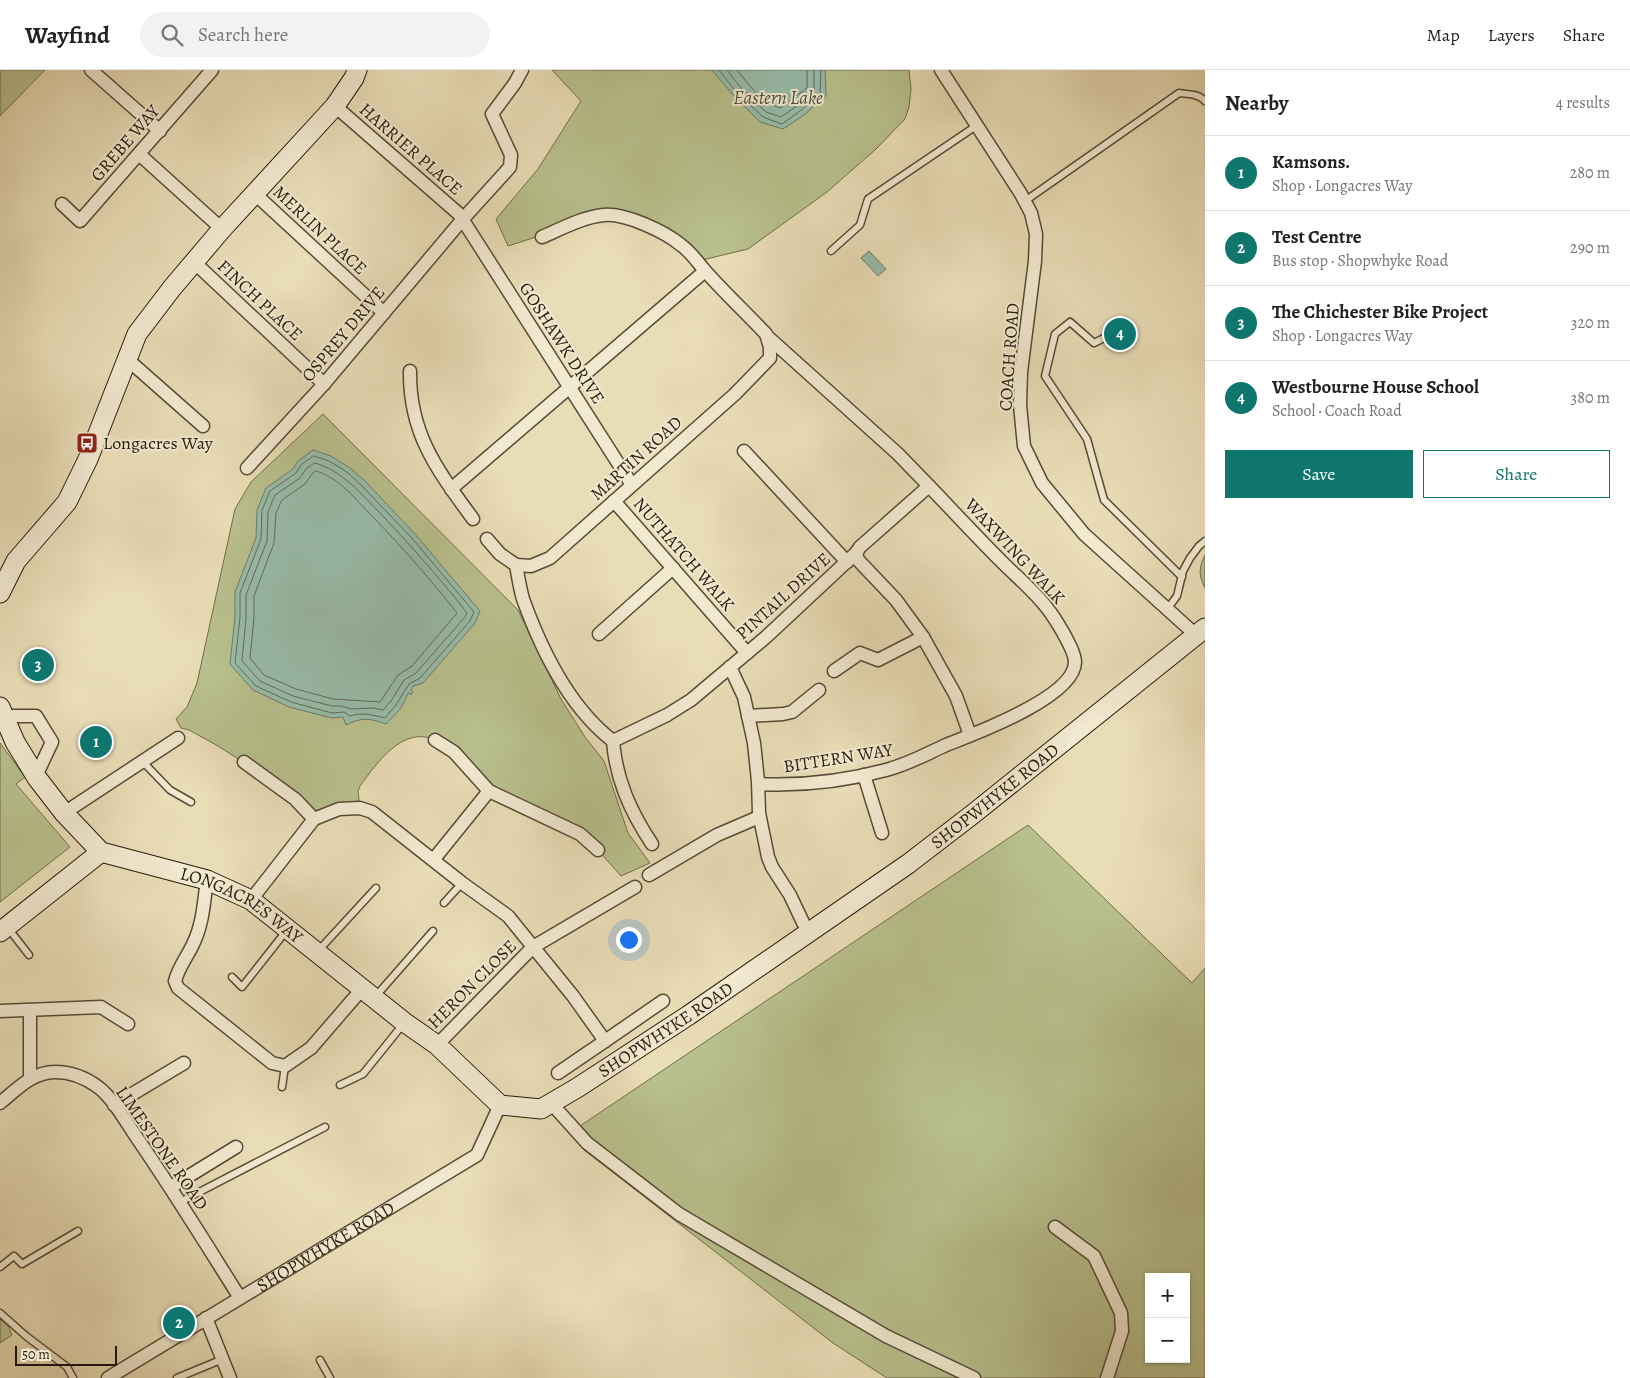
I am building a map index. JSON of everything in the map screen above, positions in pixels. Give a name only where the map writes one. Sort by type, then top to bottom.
[{"type":"main road","points":[[0,593],[16,561],[62,508],[74,490],[137,334],[222,229],[336,106],[357,70]]},
{"type":"main road","name":"SHOPWHYKE ROAD","points":[[500,1105],[541,1109],[689,1015],[908,864],[1200,631]]},
{"type":"main road","points":[[2,712],[14,742],[36,776],[64,813],[101,852],[3,929]]},
{"type":"main road","name":"LONGACRES WAY","points":[[101,852],[207,880],[252,900],[368,994],[437,1045],[500,1105]]},
{"type":"street","name":"GREBE WAY","points":[[91,70],[160,131]]},
{"type":"street","name":"GREBE WAY","points":[[62,204],[80,221],[212,70]]},
{"type":"street","name":"OSPREY DRIVE","points":[[247,468],[324,384],[462,220],[510,167],[510,155],[492,114],[515,84],[522,70]]},
{"type":"street","name":"COACH ROAD","points":[[941,70],[1025,201],[1036,234],[1035,260],[1021,372],[1020,405],[1024,446],[1042,483],[1084,534],[1168,608],[1200,631]]},
{"type":"street","name":"HARRIER PLACE","points":[[336,106],[459,214],[462,220]]},
{"type":"street","points":[[139,154],[222,229]]},
{"type":"street","name":"MERLIN PLACE","points":[[254,193],[384,313]]},
{"type":"street","points":[[542,237],[577,222],[604,215],[622,217],[660,232],[681,244],[767,336],[898,454],[928,486]]},
{"type":"street","name":"GOSHAWK DRIVE","points":[[462,220],[632,485]]},
{"type":"street","name":"FINCH PLACE","points":[[194,262],[324,384]]},
{"type":"street","points":[[452,489],[705,271]]},
{"type":"street","name":"MARTIN ROAD","points":[[516,565],[531,566],[550,558],[735,394],[770,358],[767,336]]},
{"type":"street","points":[[127,359],[203,426]]},
{"type":"street","points":[[410,371],[413,411],[420,432],[435,464],[473,519]]},
{"type":"street","points":[[744,451],[852,558],[858,560],[896,600],[923,637],[956,696],[970,735]]},
{"type":"street","name":"PINTAIL DRIVE","points":[[613,740],[667,715],[683,705],[747,653],[928,486]]},
{"type":"street","name":"WAXWING WALK","points":[[928,486],[1047,608],[1062,630],[1076,660],[1074,670],[1066,681],[1036,704],[982,732],[970,735]]},
{"type":"street","name":"NUTHATCH WALK","points":[[614,501],[747,653]]},
{"type":"street","points":[[487,539],[500,554],[516,565],[523,598],[548,657],[562,680],[596,728],[613,740],[614,760],[626,801],[652,844]]},
{"type":"street","points":[[599,634],[673,568]]},
{"type":"street","points":[[834,671],[860,653],[878,660],[923,637]]},
{"type":"street","points":[[730,667],[744,697],[754,743],[759,817],[770,862],[790,895],[808,933]]},
{"type":"street","points":[[748,716],[792,712],[818,690]]},
{"type":"street","points":[[2,712],[36,716],[52,742],[36,776]]},
{"type":"street","name":"BITTERN WAY","points":[[758,784],[782,786],[864,775],[913,762],[970,735]]},
{"type":"street","points":[[64,813],[178,738]]},
{"type":"street","points":[[435,740],[454,752],[489,791],[580,834],[598,850]]},
{"type":"street","points":[[244,762],[295,799],[314,820]]},
{"type":"street","points":[[864,775],[882,833]]},
{"type":"street","points":[[434,859],[489,791]]},
{"type":"street","points":[[252,900],[314,820],[340,810],[360,808],[372,812],[434,859],[462,883],[508,916],[533,947]]},
{"type":"street","points":[[649,875],[716,835],[759,817]]},
{"type":"street","points":[[207,880],[201,923],[194,944],[184,958],[175,981],[178,988],[272,1063],[285,1066],[311,1048],[368,994]]},
{"type":"street","name":"HERON CLOSE","points":[[437,1045],[533,947],[636,887]]},
{"type":"street","name":"HERON CLOSE","points":[[533,947],[573,996],[605,1041]]},
{"type":"street","points":[[558,1072],[663,1001]]},
{"type":"street","points":[[0,1011],[101,1007],[128,1024]]},
{"type":"street","points":[[30,1011],[30,1079]]},
{"type":"street","points":[[114,1105],[184,1063]]},
{"type":"street","name":"LIMESTONE ROAD","points":[[0,1103],[39,1074],[54,1072],[69,1074],[83,1078],[99,1087],[114,1105],[171,1187],[240,1298]]},
{"type":"street","points":[[550,1103],[587,1143],[679,1214],[886,1336],[974,1378]]},
{"type":"street","name":"SHOPWHYKE ROAD","points":[[108,1378],[477,1155],[500,1105]]},
{"type":"street","points":[[171,1187],[236,1147]]},
{"type":"street","points":[[1055,1227],[1094,1256],[1121,1313],[1122,1331],[1107,1378]]},
{"type":"street","points":[[206,1318],[230,1378]]},
{"type":"lane","points":[[1025,201],[1180,93],[1191,94],[1205,101]]},
{"type":"lane","points":[[831,251],[860,225],[868,199],[976,126]]},
{"type":"lane","points":[[1124,328],[1094,343],[1070,322],[1055,334],[1045,376],[1087,439],[1104,500],[1182,577]]},
{"type":"lane","points":[[1168,608],[1178,596],[1182,577],[1190,558],[1205,541]]},
{"type":"lane","points":[[143,762],[170,790],[191,802]]},
{"type":"lane","points":[[444,903],[462,883]]},
{"type":"lane","points":[[317,952],[376,888]]},
{"type":"lane","points":[[3,929],[29,955]]},
{"type":"lane","points":[[232,977],[242,986],[288,929]]},
{"type":"lane","points":[[368,994],[433,931]]},
{"type":"lane","points":[[340,1085],[363,1074],[404,1022]]},
{"type":"lane","points":[[282,1087],[285,1066]]},
{"type":"lane","points":[[180,1202],[325,1127]]},
{"type":"lane","points":[[0,1267],[14,1256],[22,1264],[78,1232]]},
{"type":"lane","points":[[0,1313],[26,1336],[67,1367],[73,1378]]},
{"type":"lane","points":[[177,1378],[222,1359]]},
{"type":"lane","points":[[320,1360],[330,1378]]},
{"type":"shaded area","points":[[0,70],[45,70],[0,116]]},
{"type":"shaded area","points":[[552,70],[909,70],[911,89],[909,107],[905,119],[875,150],[827,192],[748,249],[698,261],[681,244],[604,215],[508,246],[496,219],[538,169],[581,101]]},
{"type":"shaded area","points":[[323,414],[518,610],[561,699],[585,737],[604,761],[628,833],[650,863],[621,876],[598,850],[489,791],[435,740],[423,737],[412,738],[402,742],[383,757],[360,786],[358,791],[360,808],[314,819],[265,776],[218,746],[189,730],[181,728],[176,719],[187,707],[197,683],[235,509],[251,482]]},
{"type":"shaded area","points":[[1205,555],[1205,588],[1200,571]]},
{"type":"shaded area","points":[[0,743],[25,777],[16,784],[70,847],[0,902]]},
{"type":"shaded area","points":[[1028,825],[1192,983],[1205,968],[1205,1378],[887,1378],[833,1343],[584,1150],[574,1130]]},
{"type":"shaded area","points":[[0,1319],[8,1326],[12,1335],[0,1343]]},
{"type":"water","name":"Eastern Lake","points":[[712,70],[825,70],[826,96],[804,115],[783,129],[760,122]]},
{"type":"water","points":[[869,251],[886,269],[878,276],[861,258]]},
{"type":"water","points":[[313,450],[331,456],[350,468],[366,482],[415,534],[480,611],[475,623],[423,683],[413,686],[411,695],[409,692],[401,708],[386,724],[366,719],[346,725],[343,717],[332,718],[289,707],[253,690],[230,664],[235,617],[235,592],[256,538],[257,510],[266,488],[293,469],[297,462]]},
{"type":"place","name":"Westbourne House School","points":[[1120,334]]},
{"type":"place","name":"Longacres Way","points":[[87,443]]},
{"type":"place","name":"The Chichester Bike Project","points":[[38,665]]},
{"type":"place","name":"Kamsons.","points":[[96,742]]},
{"type":"place","name":"Test Centre","points":[[179,1323]]}]
